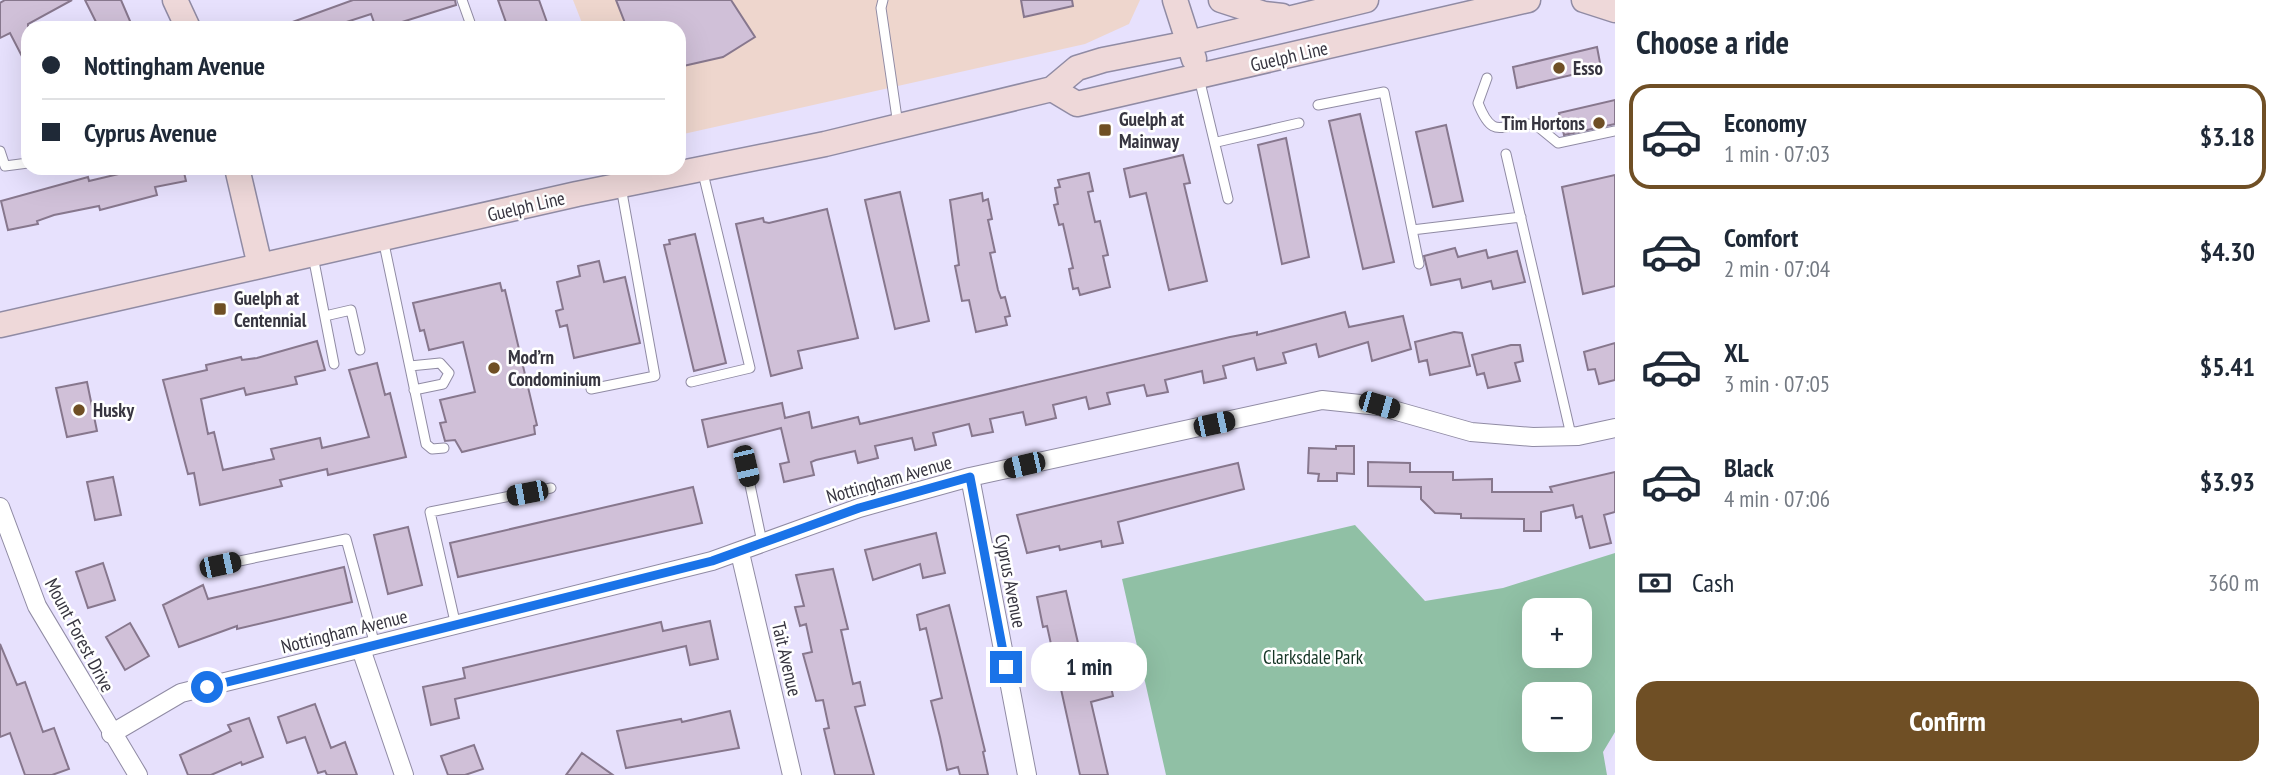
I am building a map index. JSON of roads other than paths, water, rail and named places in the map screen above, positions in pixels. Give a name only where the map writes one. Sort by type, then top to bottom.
[{"type":"main road","points":[[175,0],[185,21]]},
{"type":"main road","points":[[1175,0],[1199,76]]},
{"type":"main road","points":[[1221,0],[1264,14],[1317,8]]},
{"type":"main road","name":"Guelph Line","points":[[686,172],[898,127],[1052,89],[1077,68],[1189,43],[1317,8],[1366,0]]},
{"type":"main road","name":"Guelph Line","points":[[1052,89],[1077,104],[1528,0]]},
{"type":"main road","points":[[1584,0],[1615,10]]},
{"type":"main road","points":[[239,175],[260,266]]},
{"type":"main road","name":"Guelph Line","points":[[0,325],[671,175]]},
{"type":"street","name":"Nottingham Avenue","points":[[111,734],[181,693],[740,553],[762,542],[859,508],[970,477],[1322,400],[1379,405],[1471,432],[1533,437],[1571,435],[1615,428]]},
{"type":"street","name":"Cyprus Avenue","points":[[970,477],[1027,775]]},
{"type":"street","name":"Mount Forest Drive","points":[[0,507],[37,606],[111,734],[138,775]]},
{"type":"street","name":"Tait Avenue","points":[[740,553],[792,775]]},
{"type":"street","points":[[368,647],[404,775]]},
{"type":"lane","points":[[462,0],[470,21]]},
{"type":"lane","points":[[883,0],[881,8],[898,127]]},
{"type":"lane","points":[[1199,76],[1217,142],[1228,199]]},
{"type":"lane","points":[[1487,78],[1478,103],[1486,123],[1493,127],[1531,124],[1558,143],[1615,131]]},
{"type":"lane","points":[[1318,105],[1384,92],[1419,264]]},
{"type":"lane","points":[[1217,142],[1299,123]]},
{"type":"lane","points":[[0,151],[5,166],[21,164]]},
{"type":"lane","points":[[1506,153],[1571,435]]},
{"type":"lane","points":[[691,383],[750,368],[702,169]]},
{"type":"lane","points":[[591,389],[655,376],[620,185]]},
{"type":"lane","points":[[1412,230],[1521,217]]},
{"type":"lane","points":[[383,238],[426,444],[432,449],[444,448]]},
{"type":"lane","points":[[313,254],[334,364]]},
{"type":"lane","points":[[325,316],[351,310],[360,350]]},
{"type":"lane","points":[[410,366],[440,363],[449,373],[443,384],[414,390]]},
{"type":"lane","points":[[746,466],[762,542]]},
{"type":"lane","points":[[456,626],[430,512],[551,488]]},
{"type":"lane","points":[[220,565],[346,539],[368,647]]},
{"type":"place","name":"Esso","points":[[1559,68]]},
{"type":"place","name":"Tim Hortons","points":[[1599,123]]},
{"type":"place","name":"Guelph at Mainway","points":[[1105,130]]},
{"type":"place","name":"Guelph at Centennial","points":[[220,309]]},
{"type":"place","name":"Mod’rn Condominium","points":[[494,368]]},
{"type":"place","name":"Husky","points":[[79,410]]},
{"type":"park label","name":"Clarksdale Park","points":[[1313,657]]}]
